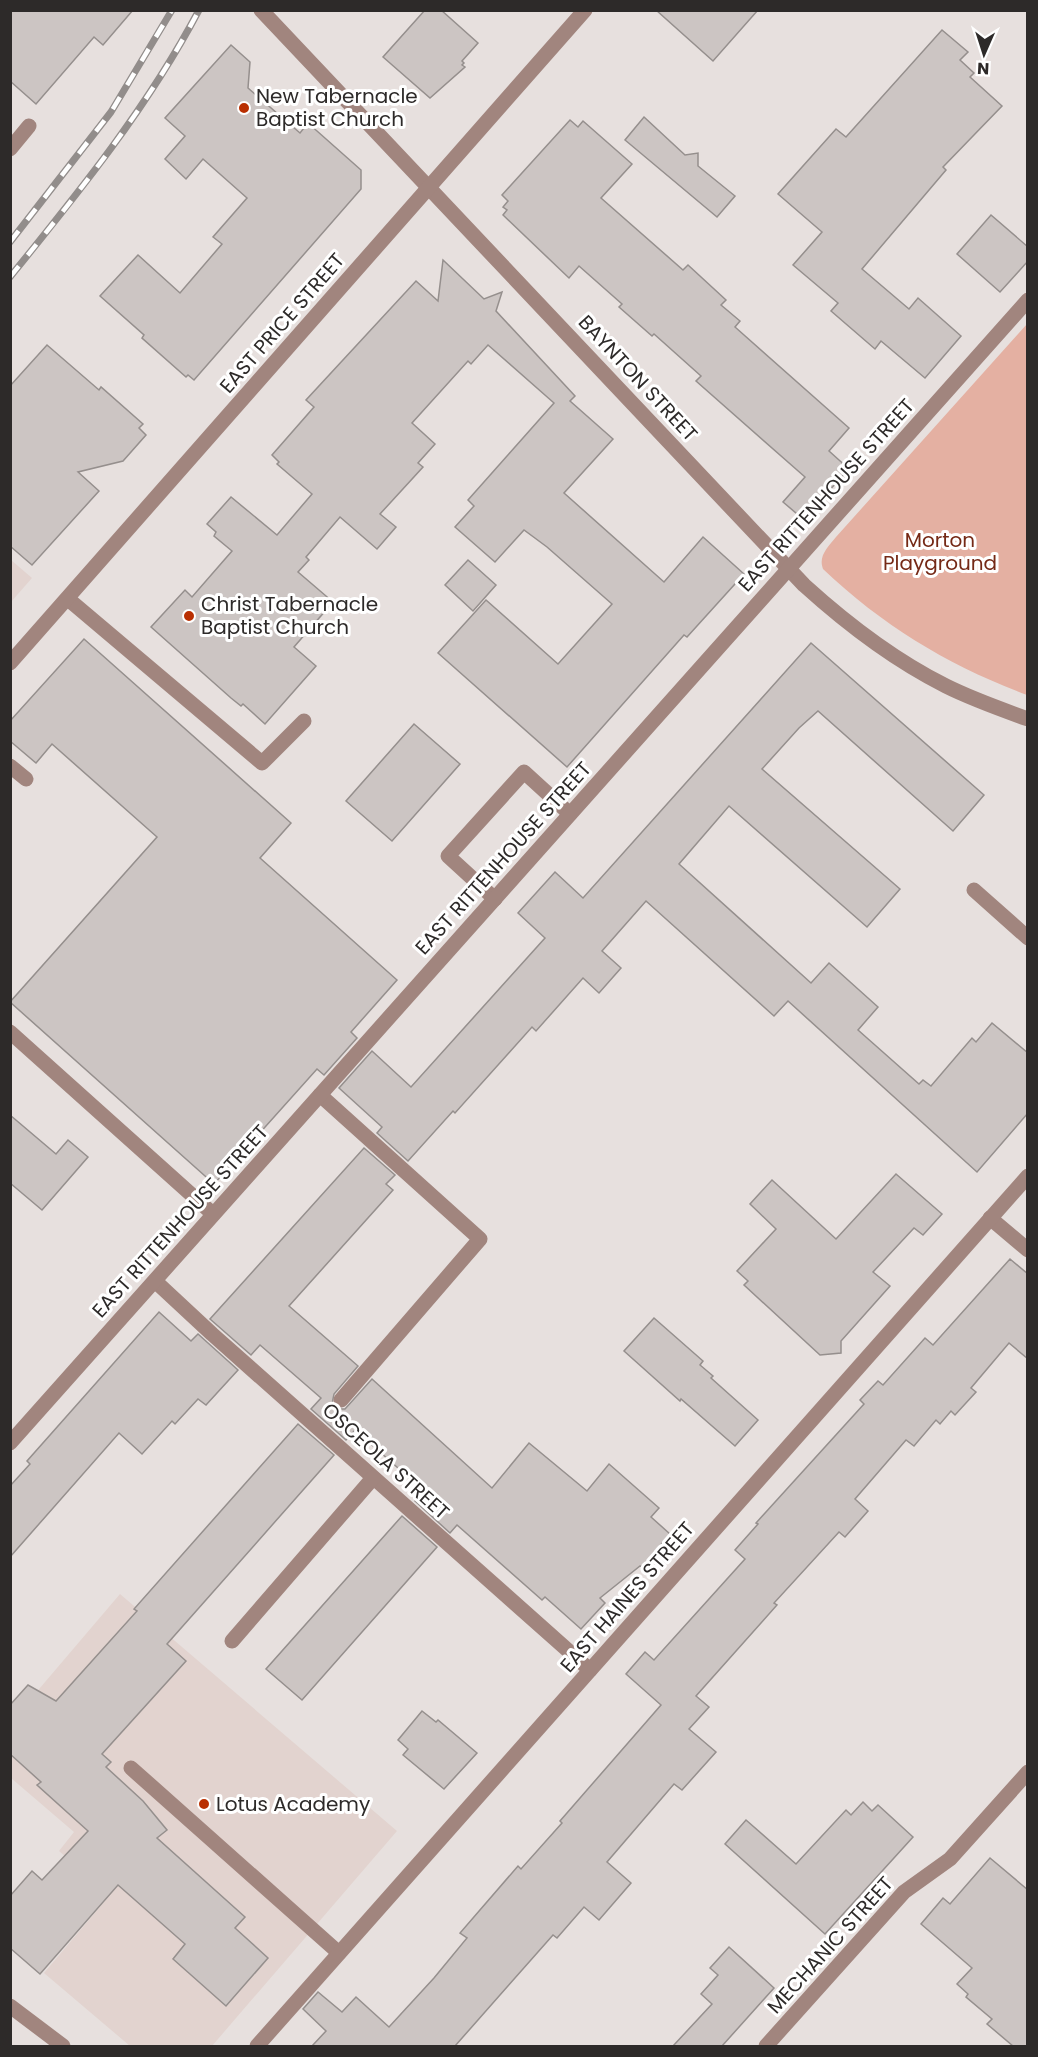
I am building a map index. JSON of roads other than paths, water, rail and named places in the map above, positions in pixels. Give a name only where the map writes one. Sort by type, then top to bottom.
[{"type":"street","name":"BAYNTON STREET","points":[[261,10],[812,593],[850,624],[910,666],[989,706],[1028,719]]},
{"type":"street","name":"EAST PRICE STREET","points":[[10,663],[585,10]]},
{"type":"street","points":[[10,149],[29,126]]},
{"type":"street","name":"EAST RITTENHOUSE STREET","points":[[10,1443],[1028,300]]},
{"type":"street","points":[[68,599],[262,763],[304,721]]},
{"type":"street","points":[[10,766],[26,779]]},
{"type":"street","points":[[495,899],[448,856],[524,772],[570,814]]},
{"type":"street","points":[[974,890],[1028,938]]},
{"type":"street","points":[[10,1032],[213,1214]]},
{"type":"street","points":[[320,1095],[480,1239],[341,1400]]},
{"type":"street","name":"EAST HAINES STREET","points":[[257,2046],[1028,1176]]},
{"type":"street","points":[[990,1218],[1028,1250]]},
{"type":"street","name":"OSCEOLA STREET","points":[[155,1281],[590,1670]]},
{"type":"street","points":[[232,1641],[374,1478]]},
{"type":"street","points":[[131,1768],[339,1953]]},
{"type":"street","name":"MECHANIC STREET","points":[[766,2046],[904,1892],[950,1859],[1028,1772]]},
{"type":"street","points":[[10,2006],[63,2046]]},
{"type":"railway","points":[[10,242],[111,112],[172,10]]},
{"type":"railway","points":[[10,277],[87,181],[135,115],[158,81],[199,10]]},
{"type":"place","name":"New Tabernacle Baptist Church","points":[[244,108]]},
{"type":"place","name":"Christ Tabernacle Baptist Church","points":[[189,616]]},
{"type":"place","name":"Lotus Academy","points":[[204,1804]]},
{"type":"park label","name":"Morton Playground","points":[[940,552]]}]
